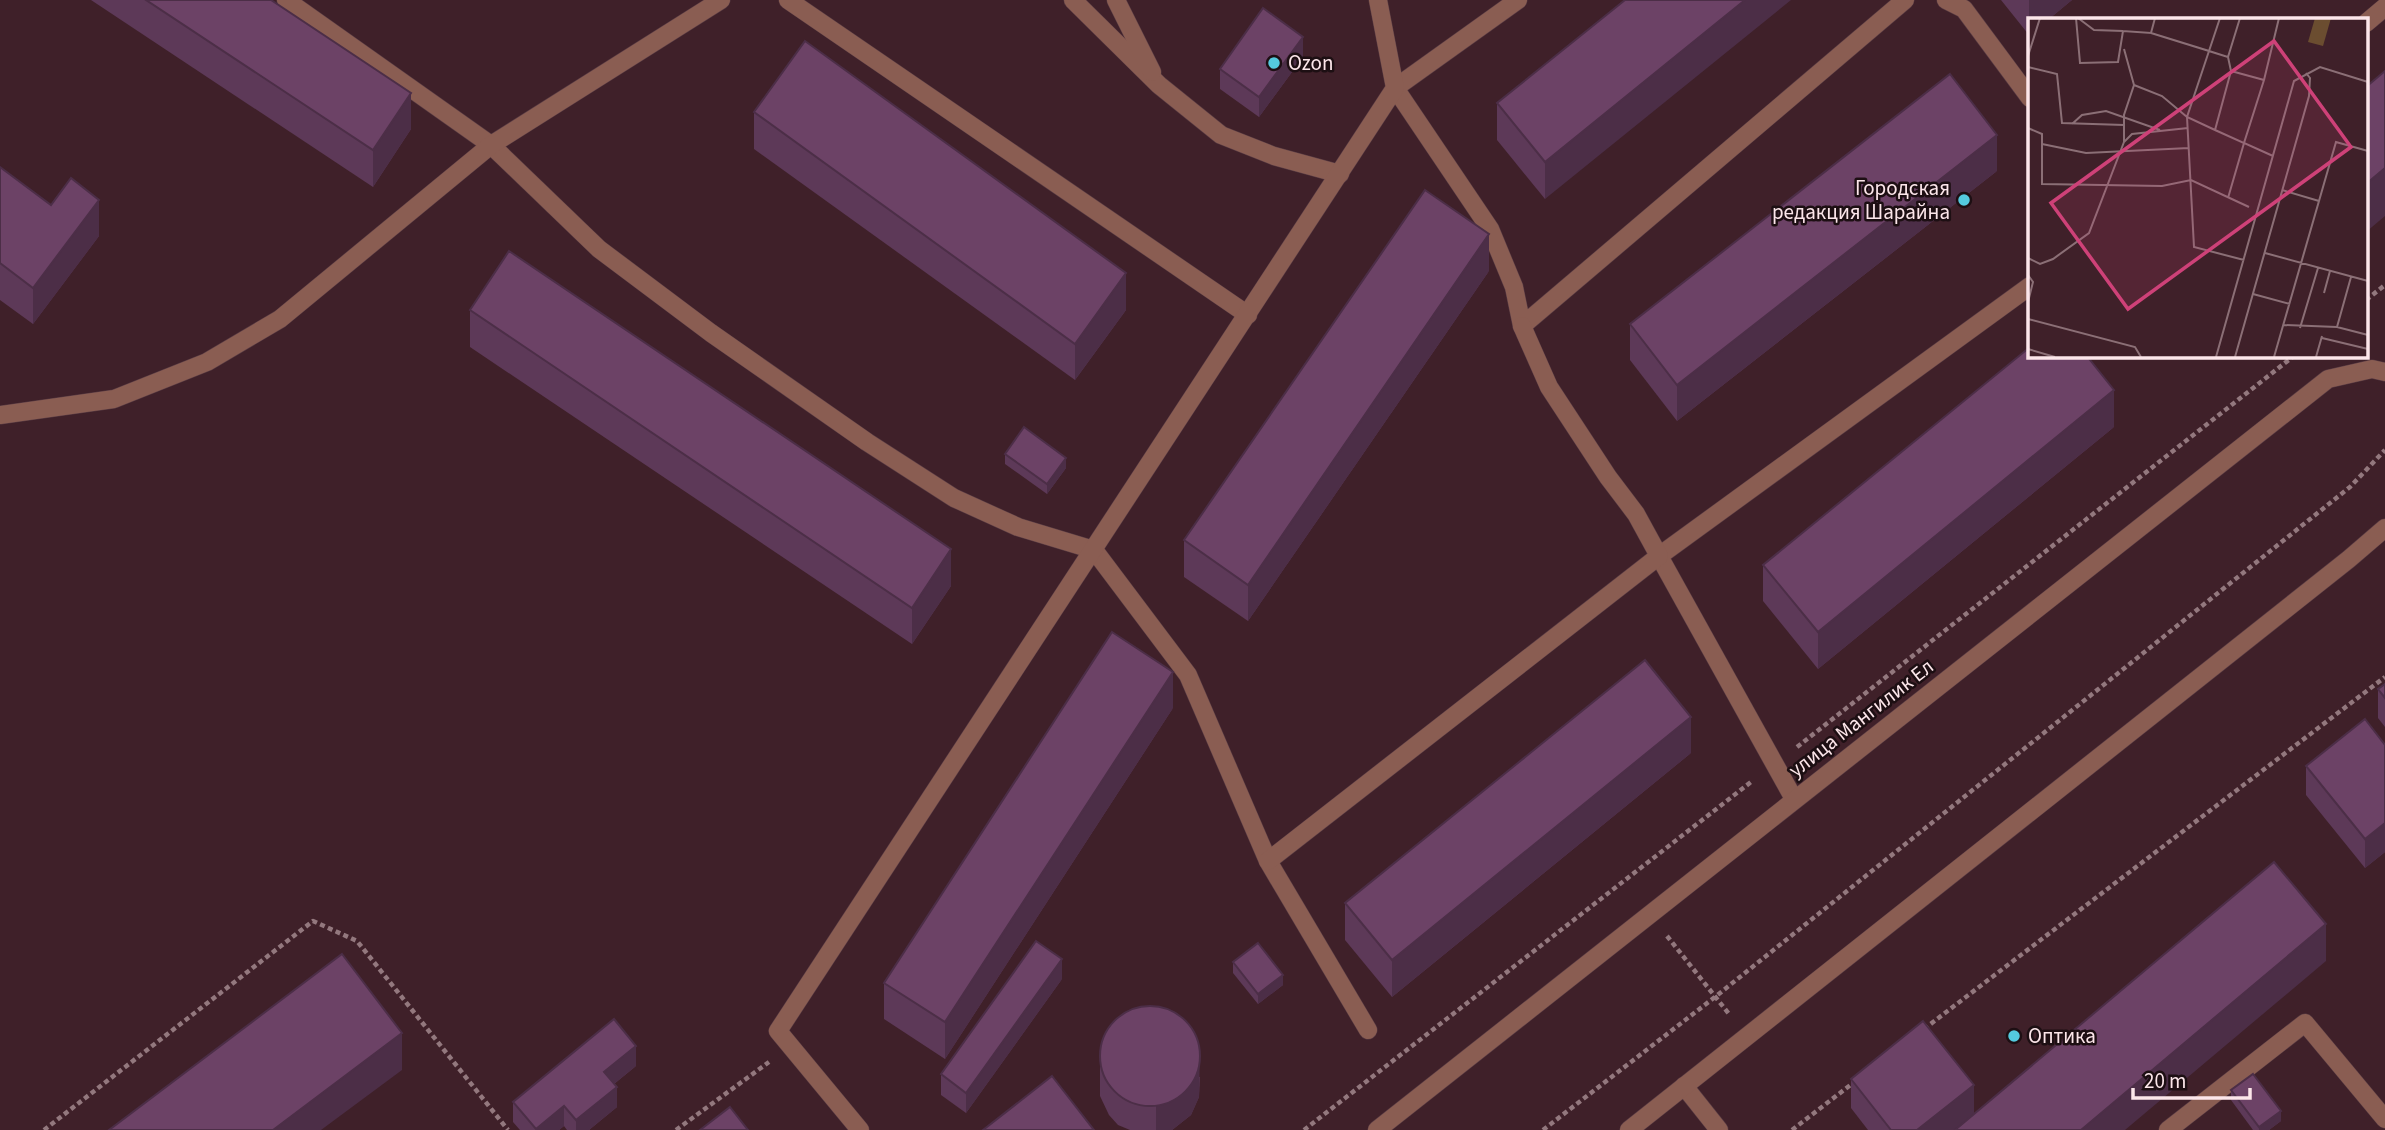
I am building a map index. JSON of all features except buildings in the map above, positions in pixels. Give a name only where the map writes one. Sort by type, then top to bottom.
[{"type":"street","points":[[286,0],[491,145],[599,249],[711,333],[867,442],[954,498],[1018,527],[1094,550],[1188,675],[1268,861],[1368,1030]]},
{"type":"street","points":[[0,415],[114,399],[207,362],[280,319],[491,145],[721,0]]},
{"type":"street","points":[[788,0],[1248,315]]},
{"type":"street","points":[[1073,0],[1159,85],[1221,135],[1274,156],[1340,174]]},
{"type":"street","points":[[1116,0],[1159,85]]},
{"type":"street","points":[[1378,0],[1395,88],[1490,229],[1514,287],[1522,326],[1549,387],[1608,477],[1636,514],[1794,799]]},
{"type":"street","points":[[860,1130],[778,1031],[1395,88],[1518,0]]},
{"type":"street","points":[[1522,326],[1905,0]]},
{"type":"street","points":[[1946,0],[1964,9],[2028,95]]},
{"type":"street","points":[[2368,21],[2385,7]]},
{"type":"street","points":[[1268,861],[1659,556],[2028,287]]},
{"type":"street","name":"улица Мангилик Ел","points":[[1377,1130],[2328,379],[2372,369],[2385,372]]},
{"type":"street","points":[[1629,1130],[2316,586],[2385,528]]},
{"type":"street","points":[[2168,1130],[2305,1023],[2385,1119]]},
{"type":"street","points":[[1684,1086],[1719,1130]]},
{"type":"path","points":[[2368,298],[2385,285]]},
{"type":"path","points":[[1304,1130],[2292,357]]},
{"type":"path","points":[[1544,1130],[1715,997],[2350,486],[2385,450]]},
{"type":"path","points":[[1924,1029],[2385,677]]},
{"type":"path","points":[[1649,914],[1748,1036]]},
{"type":"path","points":[[44,1130],[313,921],[357,941],[508,1130]]},
{"type":"path","points":[[676,1130],[791,1046]]},
{"type":"path","points":[[1792,1130],[1858,1080]]},
{"type":"place","name":"Ozon","points":[[1274,63]]},
{"type":"place","name":"Городская редакция Шарайна","points":[[1964,200]]},
{"type":"place","name":"Оптика","points":[[2014,1036]]}]
